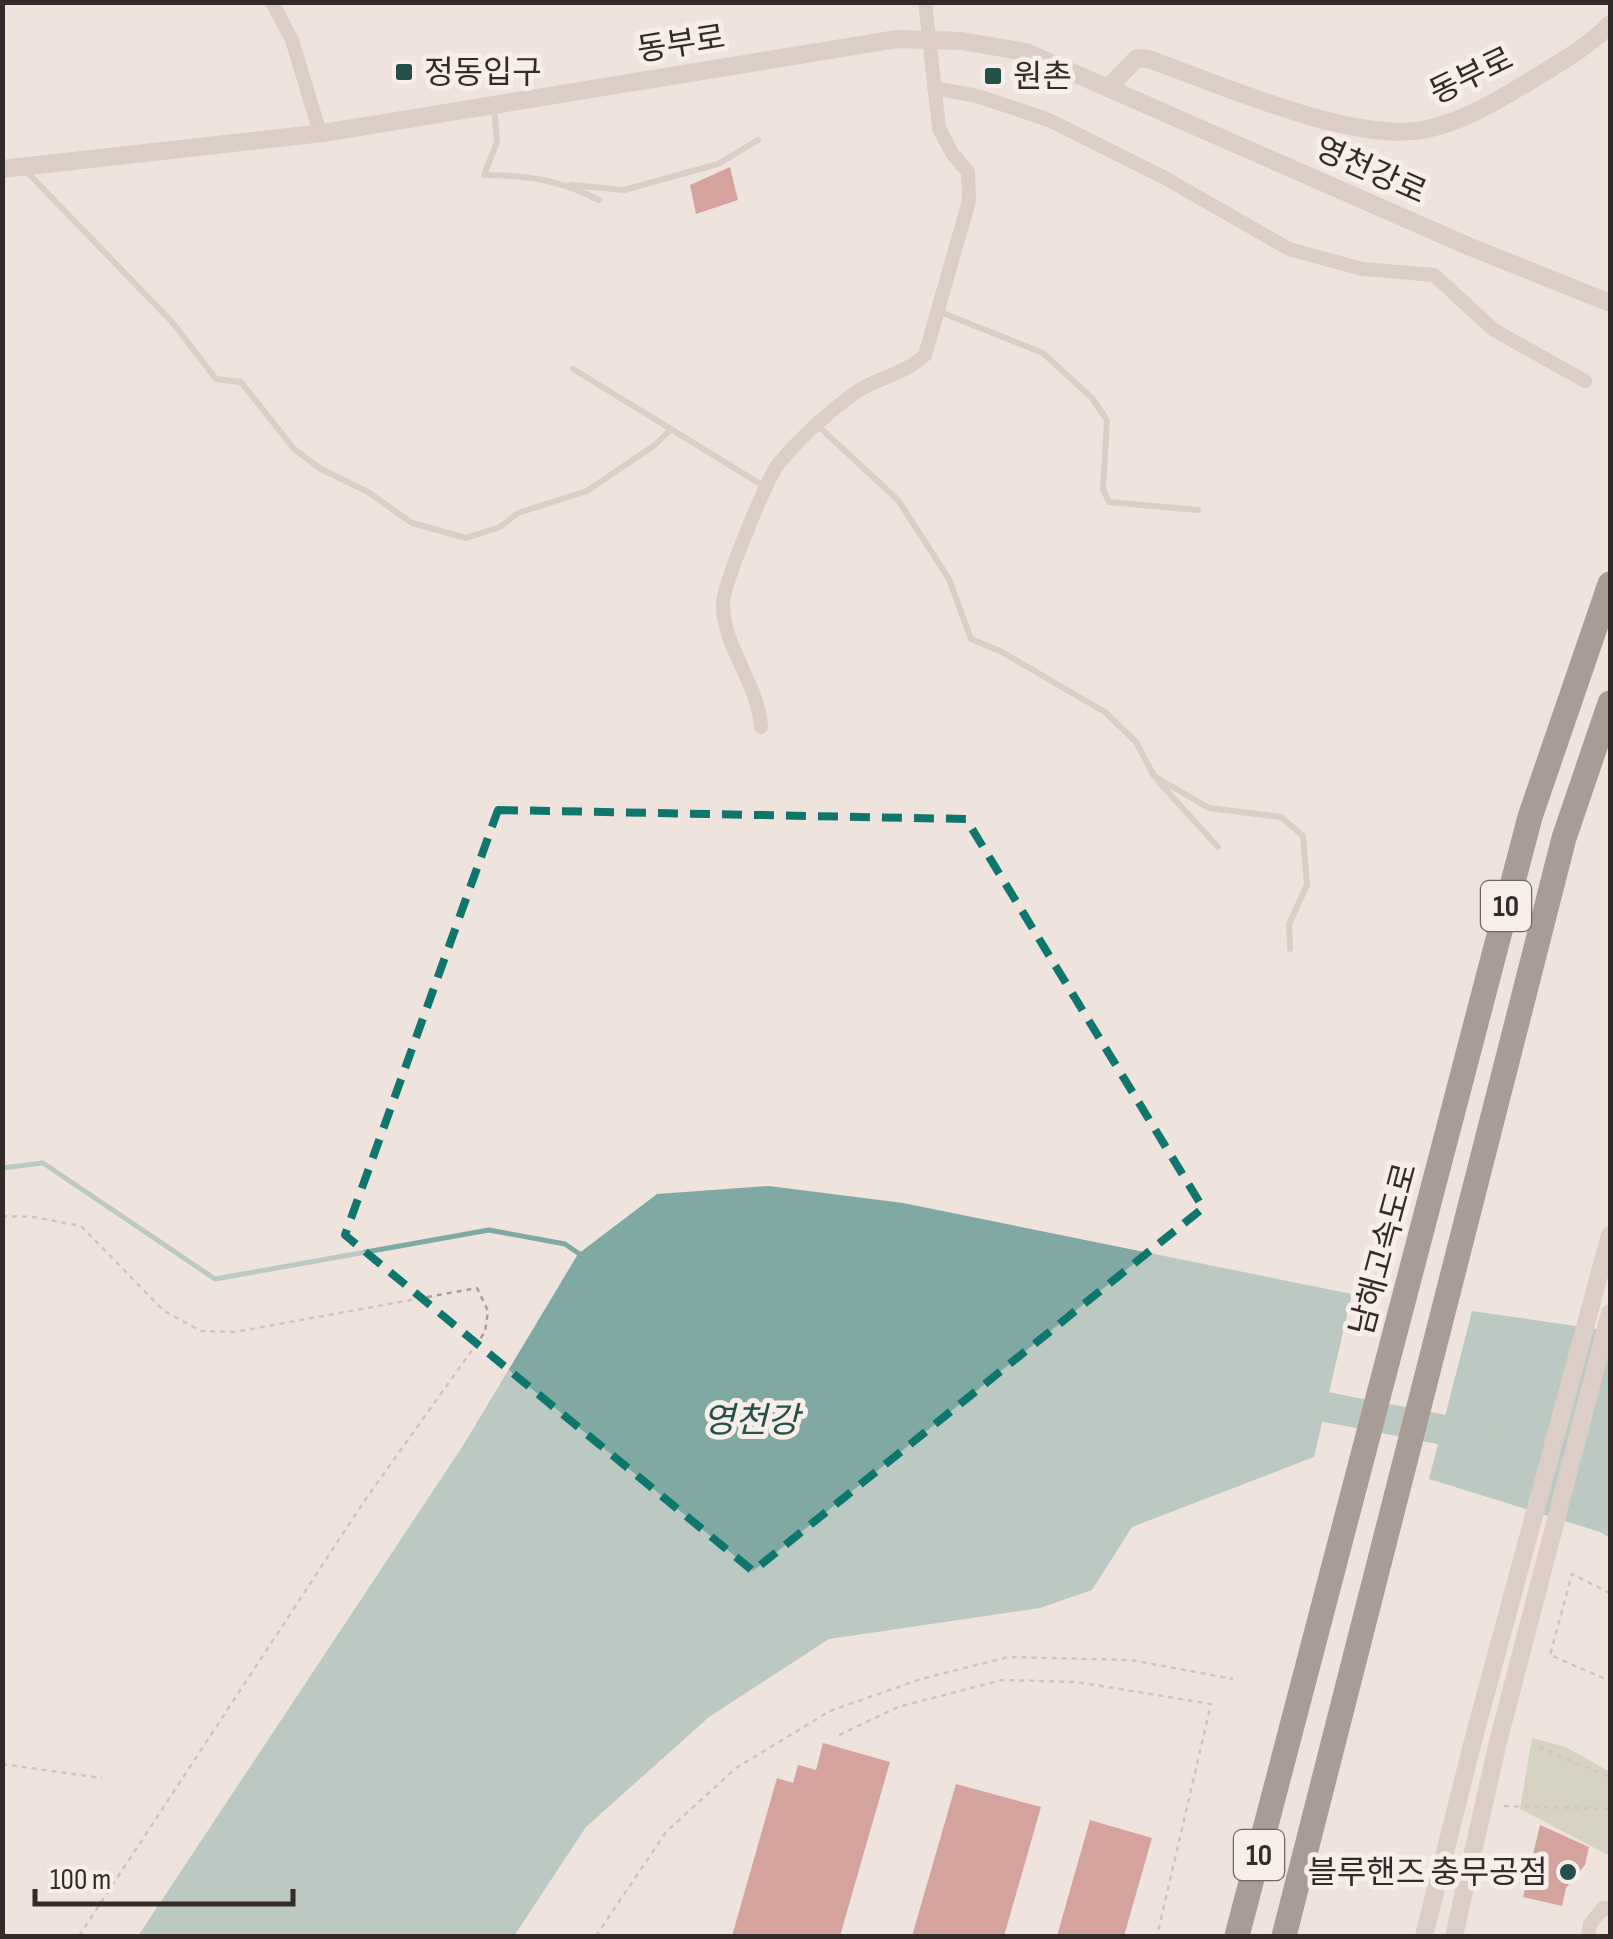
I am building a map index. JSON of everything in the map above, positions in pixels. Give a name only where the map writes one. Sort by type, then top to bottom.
[{"type":"highway","name":"남해고속도로","points":[[1237,1936],[1530,817],[1610,584]]},
{"type":"highway","name":"10","points":[[1284,1936],[1564,838],[1610,703]]},
{"type":"street","points":[[272,2],[292,40],[320,133]]},
{"type":"street","points":[[761,728],[753,686],[730,638],[722,601],[735,558],[776,467],[816,424],[856,392],[925,355],[969,201],[968,172],[952,154],[938,128],[925,2]]},
{"type":"street","name":"동부로","points":[[12,168],[320,133],[878,42],[928,40],[962,41],[1026,52],[1108,88],[1138,58],[1148,58],[1338,125],[1426,130],[1486,108],[1590,44],[1610,24]]},
{"type":"street","points":[[934,88],[977,96],[1050,120],[1166,178],[1289,250],[1362,269],[1434,275],[1494,330],[1585,381]]},
{"type":"street","name":"영천강로","points":[[1108,88],[1610,304]]},
{"type":"street","points":[[1424,1936],[1610,1235]]},
{"type":"street","points":[[1454,1936],[1498,1742],[1610,1314]]},
{"type":"street","points":[[1588,1936],[1590,1924],[1603,1908],[1610,1908]]},
{"type":"lane","points":[[494,104],[497,142],[484,175],[528,175],[571,185],[624,190],[718,164],[758,140]]},
{"type":"lane","points":[[12,168],[173,323],[216,379],[241,382],[294,449],[412,523],[466,538],[500,527],[518,514],[588,491],[655,445],[671,428]]},
{"type":"lane","points":[[571,185],[598,200]]},
{"type":"lane","points":[[939,312],[1042,353],[1092,398],[1107,420],[1103,489],[1110,502],[1198,510]]},
{"type":"lane","points":[[573,369],[767,488]]},
{"type":"lane","points":[[816,424],[898,500],[949,579],[971,639],[1002,652],[1104,712],[1136,742],[1154,776],[1218,847]]},
{"type":"lane","points":[[1154,776],[1209,808],[1281,818],[1303,836],[1307,884],[1289,924],[1290,949]]},
{"type":"path","points":[[2,1216],[34,1217],[80,1226],[164,1311],[201,1331],[235,1332],[477,1288],[488,1312],[485,1332],[465,1364],[365,1500],[78,1936]]},
{"type":"path","points":[[1610,1592],[1572,1574],[1550,1655],[1610,1680]]},
{"type":"path","points":[[596,1936],[666,1832],[736,1768],[830,1711],[921,1679],[1008,1657],[1131,1660],[1233,1679]]},
{"type":"path","points":[[839,1734],[898,1707],[1002,1680],[1077,1682],[1211,1704],[1156,1936]]},
{"type":"path","points":[[1539,1747],[1610,1777]]},
{"type":"path","points":[[2,1764],[102,1778]]},
{"type":"path","points":[[1497,1806],[1610,1809]]},
{"type":"highlighted area","points":[[498,810],[966,819],[1203,1208],[753,1571],[345,1235]]},
{"type":"green space","points":[[1532,1738],[1566,1747],[1610,1772],[1610,1856],[1520,1809]]},
{"type":"water","name":"영천강","points":[[769,1186],[903,1203],[1352,1294],[1314,1457],[1132,1527],[1092,1590],[1040,1608],[829,1639],[709,1717],[586,1827],[514,1936],[138,1936],[464,1444],[578,1254],[657,1194]]},
{"type":"water","points":[[1472,1311],[1610,1331],[1610,1538],[1429,1479]]},
{"type":"building","points":[[730,167],[738,200],[696,214],[690,185]]},
{"type":"building","points":[[823,1743],[890,1762],[840,1936],[732,1936],[777,1778],[793,1783],[798,1765],[816,1770]]},
{"type":"building","points":[[956,1784],[1041,1807],[1004,1936],[912,1936]]},
{"type":"building","points":[[1090,1820],[1152,1838],[1124,1936],[1057,1936]]},
{"type":"building","points":[[1540,1825],[1589,1847],[1585,1865],[1566,1888],[1562,1906],[1523,1897]]},
{"type":"waterway","points":[[2,1168],[43,1163],[215,1279],[489,1230],[565,1244],[584,1257]]},
{"type":"waterway","name":"영천강","points":[[1285,1399],[1480,1437]]},
{"type":"place","name":"정동입구","points":[[404,72]]},
{"type":"place","name":"원촌","points":[[993,76]]},
{"type":"place","name":"블루핸즈 충무공점","points":[[1568,1872]]}]
